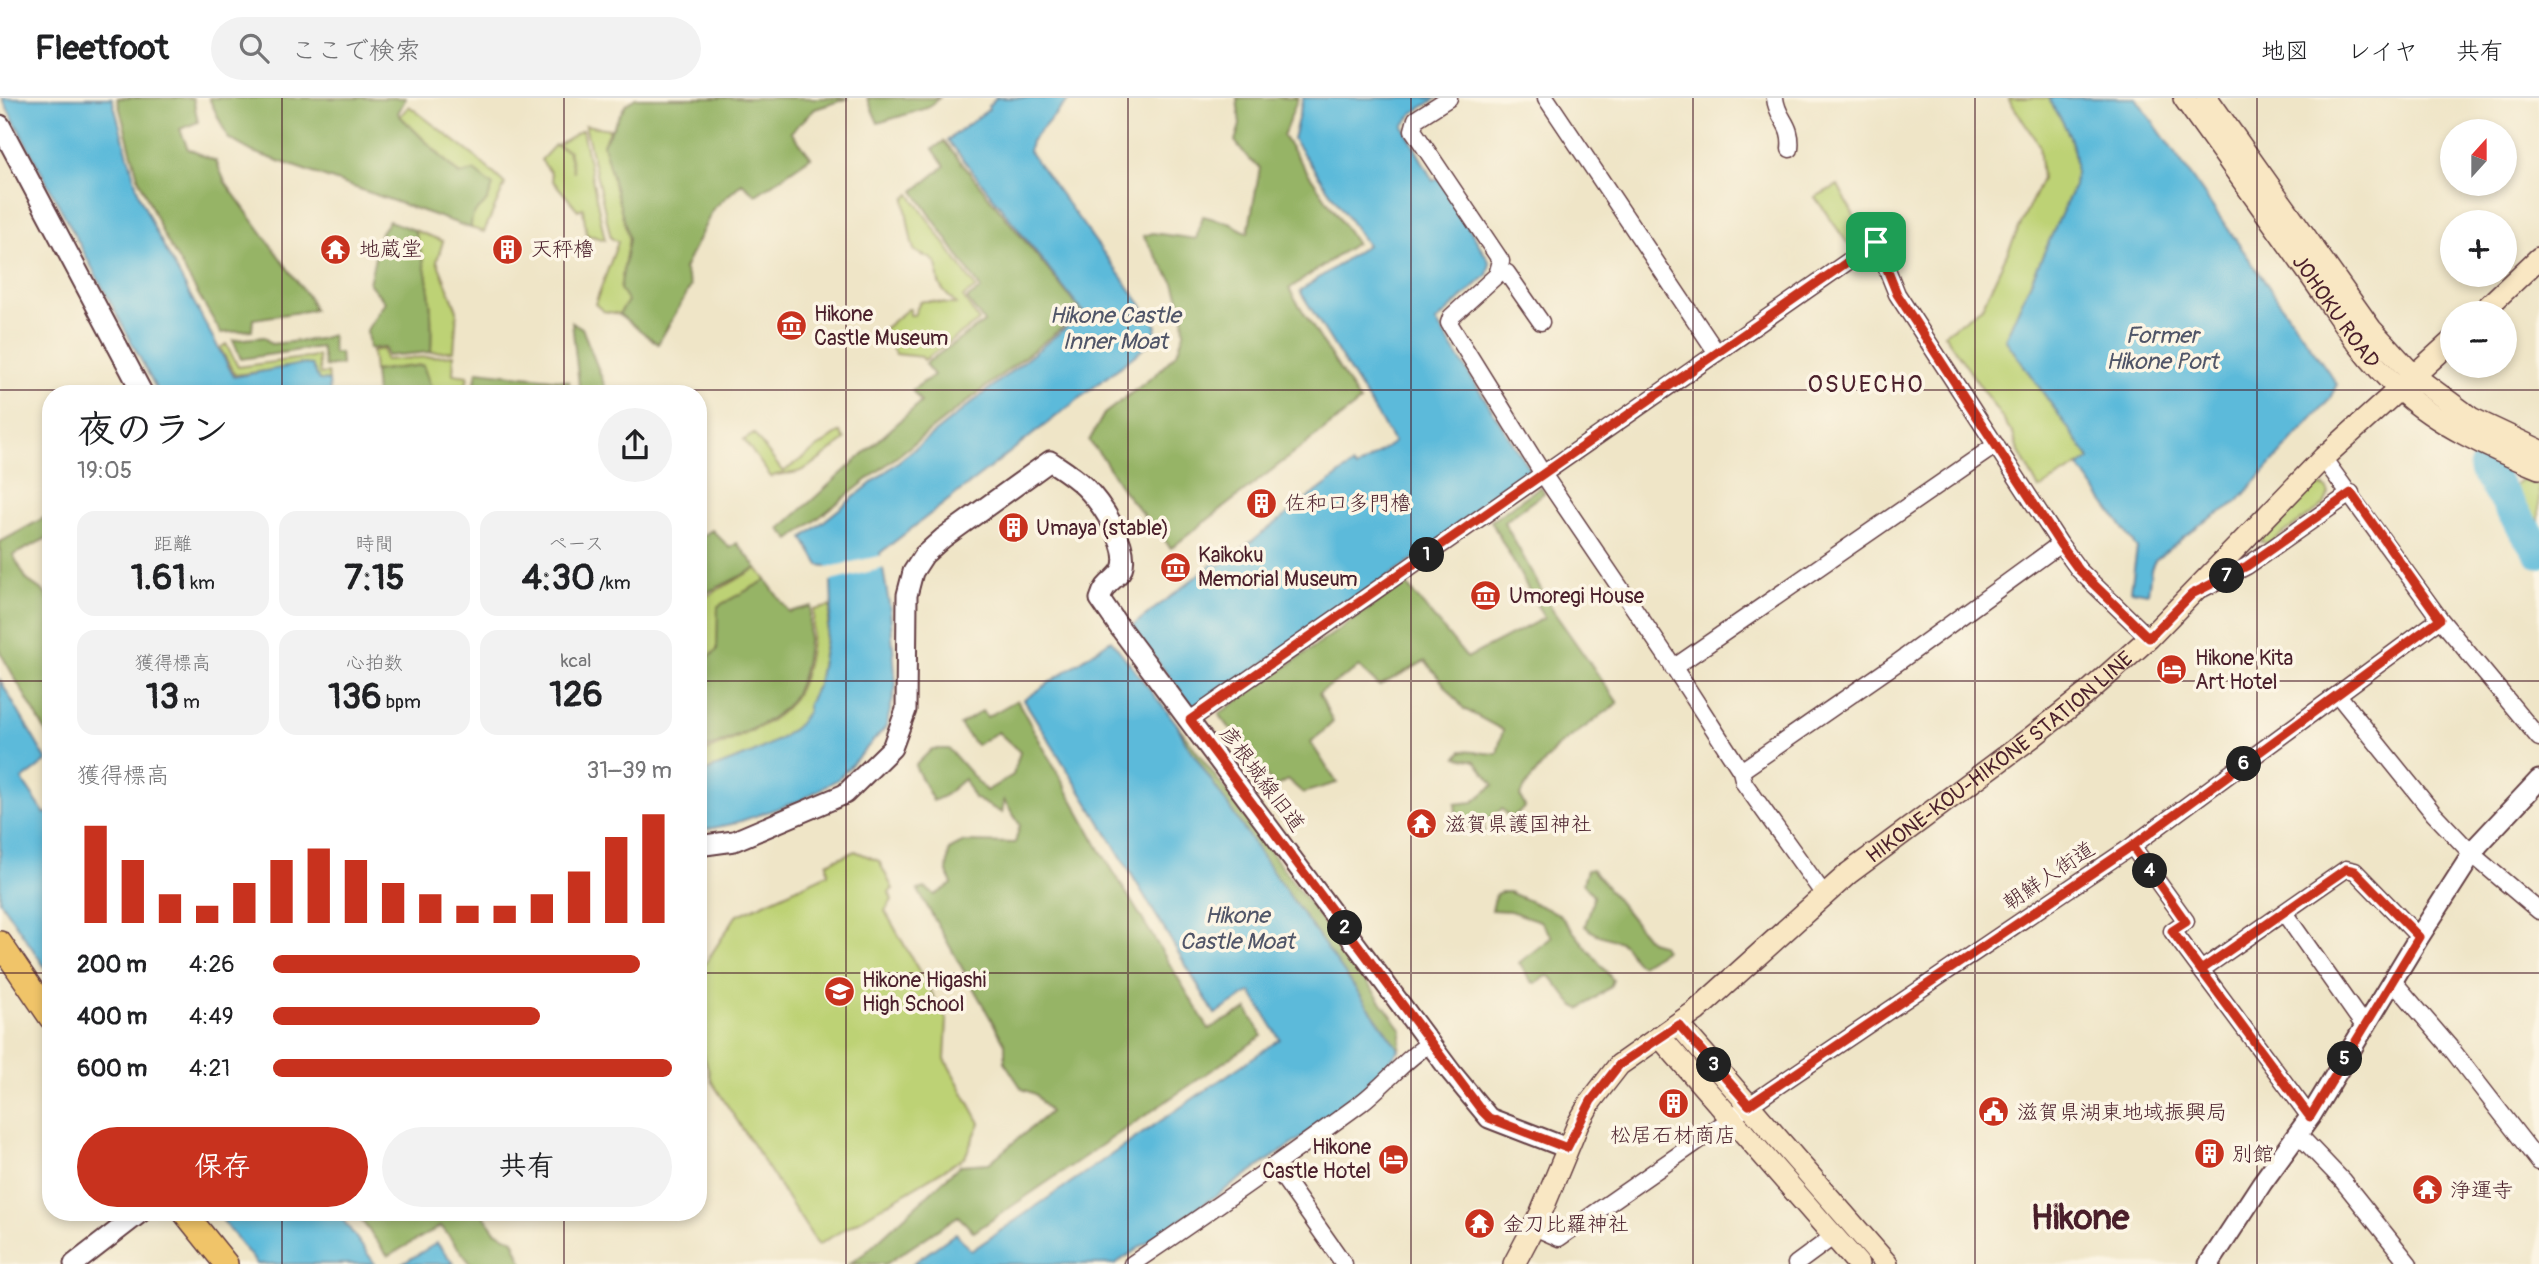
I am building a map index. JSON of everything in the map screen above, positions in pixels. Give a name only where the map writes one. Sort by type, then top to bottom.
[{"type":"main road","name":"JOHOKU ROAD","points":[[2184,98],[2356,341],[2407,383],[2471,418],[2539,450]]},
{"type":"main road","name":"JOHOKU ROAD","points":[[2207,98],[2371,329],[2423,408],[2508,455],[2539,468]]},
{"type":"main road","points":[[2494,301],[2539,258]]},
{"type":"main road","name":"HIKONE-KOU-HIKONE STATION LINE","points":[[1514,1264],[1534,1227],[1567,1148],[1591,1101],[1619,1065],[1679,1025],[1849,873],[2069,708],[2149,638],[2323,457],[2440,352]]},
{"type":"main road","points":[[0,943],[42,1005]]},
{"type":"main road","points":[[1679,1025],[1887,1264]]},
{"type":"main road","points":[[1661,1038],[1858,1264]]},
{"type":"main road","points":[[191,1221],[226,1264]]},
{"type":"street","points":[[1449,98],[1416,119],[1413,130],[1501,261],[1497,275],[1451,317],[1449,323],[1543,474],[1741,772],[1744,783],[1825,896]]},
{"type":"street","points":[[1546,98],[1717,353]]},
{"type":"street","points":[[1775,98],[1776,106],[1792,134],[1790,149]]},
{"type":"street","points":[[0,125],[138,385]]},
{"type":"street","points":[[1190,720],[1876,242],[1897,294],[2060,544],[2079,570],[2149,638]]},
{"type":"street","points":[[1499,269],[1507,273],[1541,322]]},
{"type":"street","points":[[1672,668],[1996,445]]},
{"type":"street","points":[[2323,457],[2440,619],[2539,738]]},
{"type":"street","name":"彦根城線旧道","points":[[707,845],[734,841],[845,794],[892,748],[906,710],[906,607],[913,572],[924,555],[943,537],[1050,461],[1086,488],[1119,536],[1122,569],[1103,588],[1100,599],[1431,1043],[1489,1118],[1567,1148]]},
{"type":"street","points":[[2192,594],[2247,566],[2351,493]]},
{"type":"street","points":[[1741,772],[2060,544]]},
{"type":"street","name":"朝鮮人街道","points":[[1534,1227],[1559,1238],[1749,1105],[2132,846],[2440,619]]},
{"type":"street","points":[[2338,695],[2434,814],[2473,855],[2539,911]]},
{"type":"street","points":[[2215,1261],[2262,1183],[2310,1117],[2478,845],[2539,780]]},
{"type":"street","points":[[2132,846],[2186,922],[2172,931],[2310,1117]]},
{"type":"street","points":[[2201,970],[2346,869],[2355,871],[2419,937]]},
{"type":"street","points":[[2285,914],[2364,1026]]},
{"type":"street","points":[[2393,981],[2453,1051],[2539,1162]]},
{"type":"street","points":[[1132,1264],[1275,1166],[1373,1094],[1416,1052],[1431,1043]]},
{"type":"street","points":[[2298,1135],[2342,1180],[2409,1264]]},
{"type":"street","points":[[1275,1166],[1343,1264]]},
{"type":"street","points":[[74,1264],[130,1221]]},
{"type":"street","points":[[1796,1264],[1834,1236]]},
{"type":"green space","points":[[117,98],[193,98],[198,122],[180,129],[188,149],[216,161],[225,182],[309,298],[314,310],[253,319],[252,330],[221,333],[163,234],[138,177]]},
{"type":"green space","points":[[209,98],[406,98],[398,113],[400,116],[459,175],[474,171],[493,186],[486,201],[473,216],[471,228],[253,152],[228,138]]},
{"type":"green space","points":[[636,98],[849,98],[815,109],[791,132],[811,157],[756,195],[742,183],[713,209],[684,269],[691,286],[658,344],[619,314],[628,301],[620,289],[629,239],[603,144],[626,104]]},
{"type":"green space","points":[[867,98],[939,98],[927,108],[878,123]]},
{"type":"green space","points":[[1237,98],[1298,98],[1283,136],[1356,243],[1289,289],[1360,402],[1171,548],[1124,492],[1089,441],[1104,414],[1155,375],[1177,353],[1184,333],[1183,311],[1174,283],[1143,236],[1153,233],[1196,239],[1203,216],[1229,223],[1248,233],[1260,168],[1235,141],[1240,125]]},
{"type":"green space","points":[[2008,98],[2048,98],[2071,139],[2075,160],[2074,186],[2005,339],[2090,459],[2039,489],[2018,450],[2013,434],[1944,334],[1982,307],[2042,179],[2039,145]]},
{"type":"green space","points":[[409,106],[478,159],[505,184],[484,232],[471,228],[471,217],[478,207],[460,175],[400,116]]},
{"type":"green space","points":[[585,125],[610,129],[603,144],[629,239],[620,289],[628,301],[619,314],[603,311],[595,304],[618,242],[611,238]]},
{"type":"green space","points":[[582,130],[605,240],[589,235],[587,238],[583,208],[578,210],[553,181],[551,173],[541,160],[555,145],[568,151],[574,173],[569,151],[557,145]]},
{"type":"green space","points":[[944,141],[1082,312],[790,540],[780,529],[921,402],[912,390],[934,375],[925,364],[984,322],[967,299],[981,289],[914,191],[945,166],[933,149]]},
{"type":"green space","points":[[1838,185],[1859,225],[1863,244],[1853,251],[1815,197]]},
{"type":"green space","points":[[910,194],[976,288],[963,297],[979,321],[924,360],[922,357],[896,354],[880,332],[908,309],[910,315],[914,315],[920,302],[956,304],[941,288],[935,263],[915,251],[905,199]]},
{"type":"green space","points":[[389,221],[414,230],[419,245],[429,290],[431,352],[387,356],[385,347],[369,349],[367,330],[385,302],[369,283],[381,232]]},
{"type":"green space","points":[[414,230],[443,241],[437,261],[457,310],[454,351],[431,352],[429,290]]},
{"type":"green space","points":[[572,322],[582,328],[604,385],[579,385]]},
{"type":"green space","points":[[332,335],[333,353],[340,353],[341,365],[325,367],[321,347],[241,359],[233,340],[264,337],[271,344]]},
{"type":"green space","points":[[226,344],[238,367],[318,356],[320,374],[328,373],[329,381],[319,380],[313,369],[297,367],[235,375],[220,348]]},
{"type":"green space","points":[[383,349],[385,360],[454,355],[453,374],[468,376],[466,385],[430,385],[422,365],[374,371],[372,351]]},
{"type":"green space","points":[[423,365],[430,385],[375,385],[374,371]]},
{"type":"green space","points":[[477,371],[569,381],[570,385],[475,385]]},
{"type":"green space","points":[[840,432],[845,440],[811,466],[798,472],[771,477],[744,440],[754,434],[783,472]]},
{"type":"green space","points":[[2522,479],[2539,486],[2539,535],[2509,490]]},
{"type":"green space","points":[[1541,486],[1544,493],[1504,522],[1553,611],[1618,703],[1556,748],[1523,789],[1520,796],[1525,807],[1511,818],[1502,809],[1483,823],[1484,831],[1480,833],[1457,820],[1455,804],[1473,802],[1494,785],[1475,761],[1457,757],[1462,751],[1497,754],[1503,730],[1464,709],[1425,661],[1379,686],[1359,667],[1319,693],[1333,722],[1311,743],[1337,783],[1303,793],[1288,780],[1275,787],[1219,714],[1405,583],[1467,658],[1544,618],[1491,521]]},
{"type":"green space","points":[[2321,486],[2329,493],[2324,505],[2269,543],[2261,542],[2263,535],[2311,488]]},
{"type":"green space","points":[[42,519],[42,540],[13,555],[27,580],[42,590],[42,725],[0,652],[0,542]]},
{"type":"green space","points":[[712,530],[730,548],[737,543],[757,568],[707,593],[707,533]]},
{"type":"green space","points":[[757,568],[766,580],[718,606],[717,650],[707,659],[707,596]]},
{"type":"green space","points":[[766,580],[789,612],[811,606],[806,661],[791,700],[763,723],[707,748],[707,659],[717,650],[718,606]]},
{"type":"green space","points":[[831,606],[818,684],[808,704],[809,711],[798,725],[780,739],[753,753],[707,771],[707,751],[773,719],[787,707],[798,691],[805,671],[814,610]]},
{"type":"green space","points":[[1017,700],[1099,848],[1209,1029],[1247,1009],[1262,1036],[974,1232],[958,1216],[886,1264],[849,1264],[865,1253],[960,1165],[989,1163],[1050,1112],[1035,1094],[1022,1089],[1005,1063],[1005,1044],[918,890],[925,888],[935,895],[952,884],[947,872],[949,850],[964,842],[1015,843],[1020,825],[1004,800],[1002,813],[974,798],[964,779],[944,796],[933,801],[915,766],[932,749],[949,749],[986,791],[1013,775],[1020,752],[998,732],[976,745],[960,725],[982,711],[987,717]]},
{"type":"green space","points":[[1176,723],[1402,1030],[1399,1050],[1267,864],[1185,741]]},
{"type":"green space","points":[[855,851],[879,861],[893,889],[889,892],[892,900],[885,911],[947,1020],[945,1059],[980,1123],[965,1157],[818,1245],[712,1082],[707,1066],[707,961],[736,916],[828,874],[827,863]]},
{"type":"green space","points":[[1592,869],[1650,941],[1661,944],[1665,950],[1641,965],[1622,943],[1597,934],[1585,926],[1593,895],[1583,883],[1587,870]]},
{"type":"green space","points":[[1509,892],[1559,914],[1613,980],[1610,987],[1580,1009],[1574,1006],[1551,977],[1532,982],[1519,963],[1552,937],[1540,921],[1510,911],[1492,910],[1496,894]]},
{"type":"green space","points":[[362,1221],[488,1221],[495,1231],[513,1240],[523,1264],[471,1264],[441,1226],[388,1256]]},
{"type":"water","points":[[2,98],[112,98],[139,195],[234,377],[302,364],[312,365],[319,380],[329,381],[329,385],[154,385]]},
{"type":"water","name":"Hikone Castle Inner Moat","points":[[996,98],[1070,98],[1031,141],[1029,151],[1157,326],[1152,342],[880,553],[890,609],[896,686],[886,727],[838,779],[799,801],[732,824],[707,829],[707,771],[753,753],[780,739],[798,725],[808,711],[808,704],[818,684],[832,606],[831,582],[826,566],[819,565],[803,538],[1084,313],[948,140],[989,109],[988,106]]},
{"type":"water","points":[[1303,98],[1437,98],[1413,113],[1403,126],[1433,181],[1439,178],[1490,263],[1487,275],[1436,322],[1530,470],[1528,479],[1196,711],[1131,627],[1215,562],[1219,566],[1352,465],[1356,469],[1394,442],[1300,291],[1367,245],[1293,139]]},
{"type":"water","name":"Former Hikone Port","points":[[2048,98],[2136,98],[2337,384],[2329,400],[2237,502],[2198,526],[2155,560],[2148,593],[2131,590],[2137,548],[2079,467],[2090,459],[2005,339],[2074,186],[2074,149],[2062,120]]},
{"type":"water","name":"Hikone Castle Moat","points":[[1111,640],[1176,723],[1185,741],[1267,864],[1399,1050],[1373,1081],[1297,1141],[1115,1264],[912,1264],[956,1233],[971,1251],[1280,1039],[1251,992],[1215,1014],[1024,700]]},
{"type":"water","points":[[0,680],[42,752],[42,765],[22,780],[42,810],[42,963],[0,901]]},
{"type":"water","points":[[223,1221],[344,1221],[375,1264],[257,1264]]},
{"type":"water","points":[[437,1243],[454,1264],[402,1264]]},
{"type":"pier","points":[[883,555],[885,568],[827,582],[823,569],[819,567],[825,568]]},
{"type":"waterway","points":[[2485,469],[2539,551]]},
{"type":"place","name":"地蔵堂","points":[[336,249]]},
{"type":"place","name":"天秤櫓","points":[[508,249]]},
{"type":"place","name":"Hikone Castle Museum","points":[[791,326]]},
{"type":"place","name":"佐和口多門櫓","points":[[1262,503]]},
{"type":"place","name":"Umaya (stable)","points":[[1013,528]]},
{"type":"place","name":"Kaikoku Memorial Museum","points":[[1175,567]]},
{"type":"place","name":"Umoregi House","points":[[1486,596]]},
{"type":"place","name":"Hikone Kita Art Hotel","points":[[2172,670]]},
{"type":"place","name":"滋賀県護国神社","points":[[1422,824]]},
{"type":"place","name":"Hikone Higashi High School","points":[[839,992]]},
{"type":"place","name":"松居石材商店","points":[[1673,1103]]},
{"type":"place","name":"滋賀県湖東地域振興局","points":[[1994,1112]]},
{"type":"place","name":"別館","points":[[2209,1154]]},
{"type":"place","name":"Hikone Castle Hotel","points":[[1394,1159]]},
{"type":"place","name":"浄運寺","points":[[2427,1190]]},
{"type":"place","name":"金刀比羅神社","points":[[1480,1224]]},
{"type":"district","name":"OSUECHO","points":[[1866,384]]},
{"type":"district","name":"Hikone","points":[[2080,1218]]},
{"type":"route","points":[[1876,242],[1190,720],[1482,1111],[1489,1118],[1567,1148],[1591,1101],[1619,1065],[1679,1025],[1749,1105],[2132,846],[2186,922],[2172,931],[2201,970],[2346,869],[2355,871],[2419,937],[2310,1117],[2172,931],[2186,922],[2132,846],[2440,619],[2351,493],[2247,566],[2192,594],[2149,638],[2079,570],[2060,544],[1897,294],[1876,242]]}]
